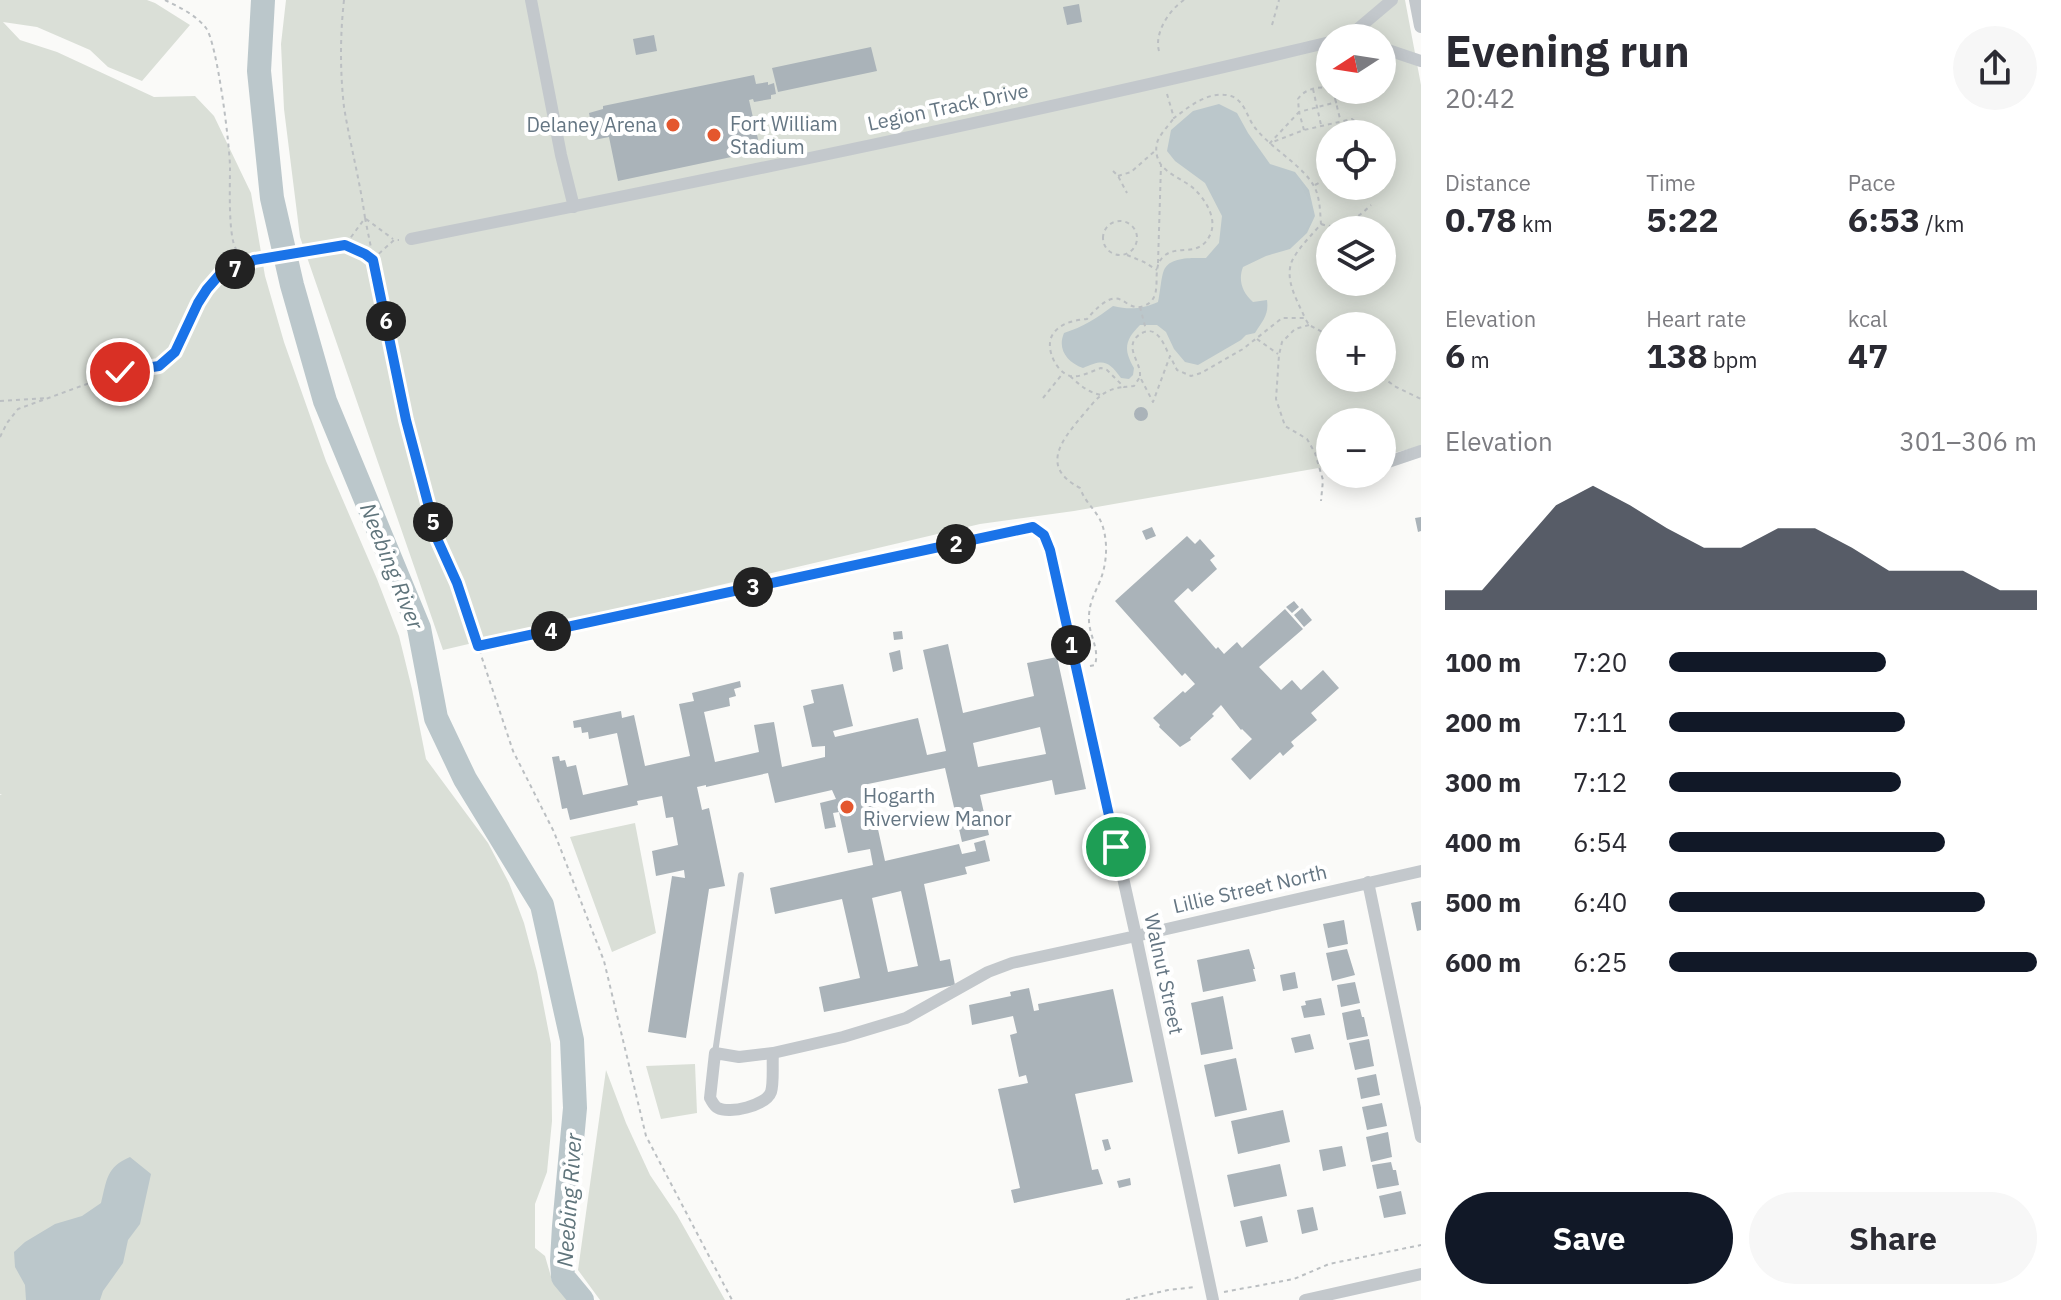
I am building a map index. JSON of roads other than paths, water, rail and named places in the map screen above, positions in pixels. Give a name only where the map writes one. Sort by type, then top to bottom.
[{"type":"street","points":[[531,0],[574,207]]},
{"type":"street","points":[[1365,24],[1392,0]]},
{"type":"street","points":[[1416,0],[1421,26]]},
{"type":"street","name":"Legion Track Drive","points":[[411,239],[1163,82],[1316,45]]},
{"type":"street","points":[[1396,53],[1421,61]]},
{"type":"street","points":[[1396,459],[1421,451]]},
{"type":"street","name":"Walnut Street","points":[[573,626],[1033,527],[1044,535],[1050,550],[1136,936],[1212,1297]]},
{"type":"street","name":"Lillie Street North","points":[[715,1053],[739,1057],[773,1053],[843,1037],[906,1018],[988,972],[1012,963],[1421,871]]},
{"type":"street","points":[[1368,882],[1421,1137]]},
{"type":"street","points":[[715,1053],[710,1098],[716,1107],[725,1110],[753,1106],[771,1093],[773,1053]]},
{"type":"street","points":[[1305,1300],[1421,1274]]},
{"type":"lane","points":[[715,1053],[741,875]]},
{"type":"waterway","name":"Neebing River","points":[[263,0],[259,71],[272,198],[292,285],[325,401],[419,628],[436,718],[465,779],[542,905],[572,1040],[575,1108],[564,1226],[563,1277],[582,1300]]},
{"type":"place","name":"Delaney Arena","points":[[673,125]]},
{"type":"place","name":"Fort William Stadium","points":[[714,135]]},
{"type":"place","name":"Hogarth Riverview Manor","points":[[847,807]]}]
